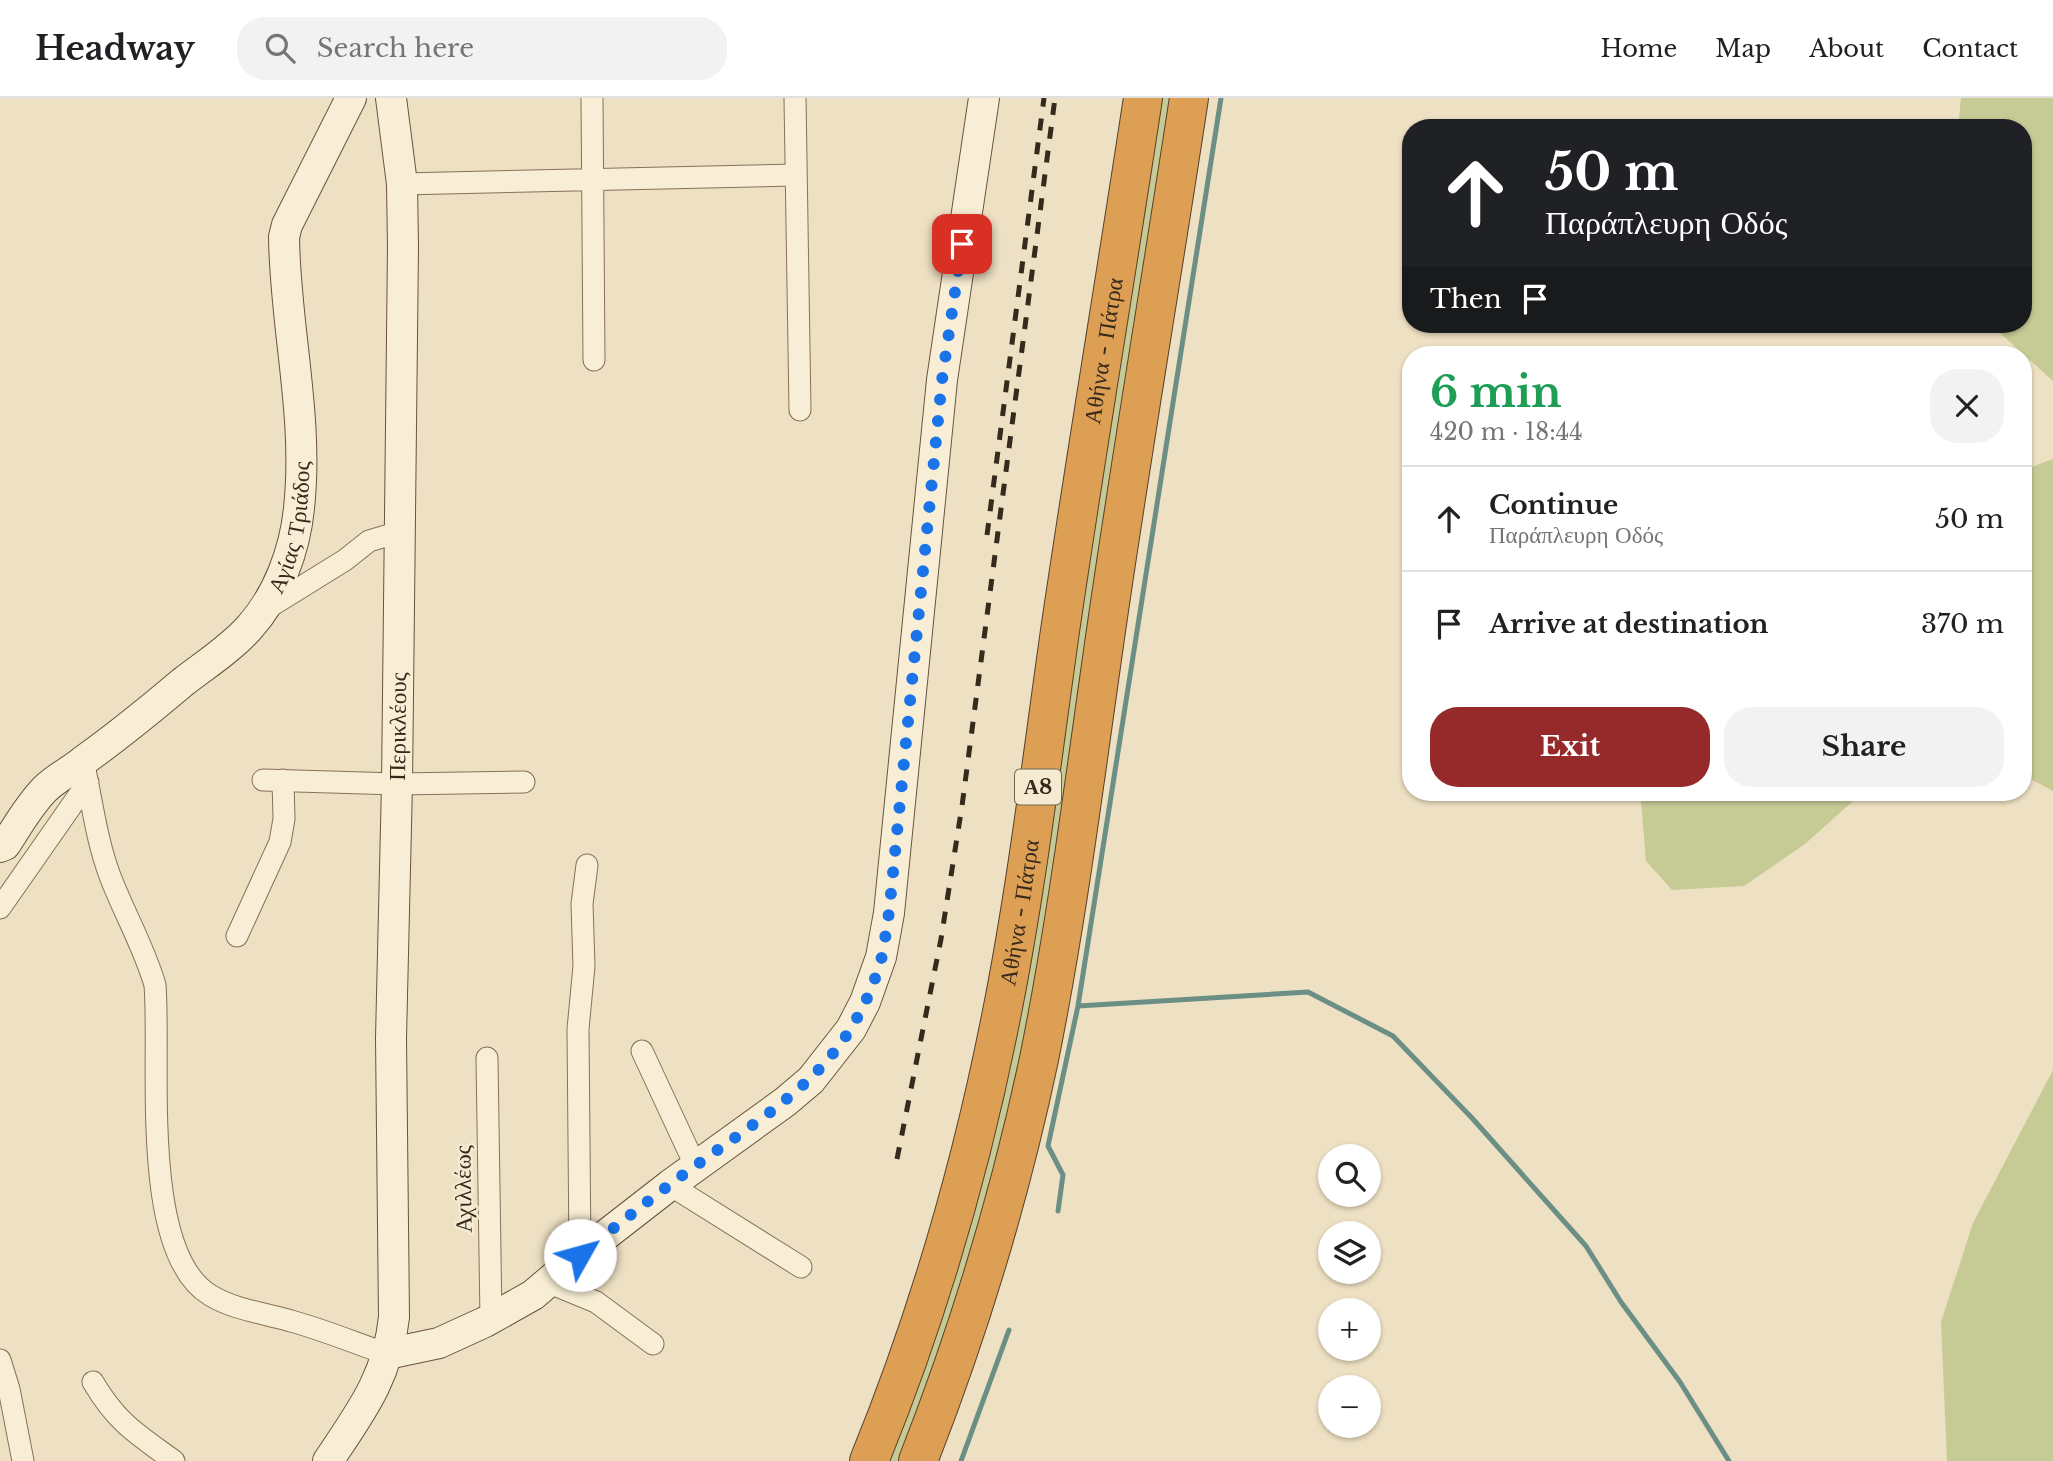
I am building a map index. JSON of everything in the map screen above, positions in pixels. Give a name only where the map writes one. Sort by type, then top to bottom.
[{"type":"highway","name":"Αθήνα - Πάτρα","points":[[869,1461],[908,1359],[948,1230],[978,1120],[1003,1010],[1025,878],[1077,514],[1143,98]]},
{"type":"highway","name":"Αθήνα - Πάτρα","points":[[918,1461],[980,1285],[1017,1152],[1047,1017],[1070,883],[1122,521],[1189,98]]},
{"type":"main road","name":"Αγίας Τριάδος","points":[[0,847],[5,845],[46,788],[86,771],[248,630],[263,611],[282,575],[293,544],[299,508],[300,474],[297,392],[284,237],[287,225],[351,98]]},
{"type":"main road","name":"Περικλέους","points":[[328,1461],[362,1413],[387,1354],[394,1317],[391,1038],[397,784],[402,184],[391,98]]},
{"type":"main road","points":[[387,1354],[439,1343],[491,1319],[550,1283],[580,1255],[695,1165],[785,1102],[811,1080],[851,1029],[869,992],[881,957],[890,900],[942,380],[984,98]]},
{"type":"street","points":[[592,98],[594,360]]},
{"type":"street","points":[[795,98],[800,410]]},
{"type":"street","points":[[402,184],[796,175]]},
{"type":"street","points":[[263,611],[345,560],[369,541],[399,532]]},
{"type":"street","points":[[0,908],[86,771]]},
{"type":"street","points":[[86,771],[102,855],[149,964],[155,985],[159,1172],[177,1255],[187,1274],[198,1287],[212,1297],[234,1306],[293,1321],[387,1354]]},
{"type":"street","points":[[237,936],[280,842],[284,819],[273,780],[397,784],[524,782]]},
{"type":"street","points":[[580,1255],[578,1029],[584,966],[582,904],[587,865]]},
{"type":"street","points":[[642,1051],[695,1165]]},
{"type":"street","name":"Αχιλλέως","points":[[487,1058],[491,1319]]},
{"type":"street","points":[[670,1185],[801,1267]]},
{"type":"street","points":[[550,1283],[596,1302],[653,1344]]},
{"type":"street","points":[[0,1360],[9,1389],[23,1461]]},
{"type":"street","points":[[93,1382],[107,1406],[122,1423],[174,1461]]},
{"type":"green space","points":[[1161,98],[1171,98],[1045,925],[1020,1061],[996,1163],[952,1314],[898,1461],[887,1461],[1081,608]]},
{"type":"green space","points":[[1961,98],[2053,98],[2053,381],[2032,362],[2032,346],[2014,346],[2000,333],[2032,333],[2032,119],[1959,119]]},
{"type":"green space","points":[[2053,459],[2053,791],[2032,780],[2032,467]]},
{"type":"green space","points":[[1641,801],[1853,801],[1805,844],[1744,886],[1672,890],[1646,861]]},
{"type":"green space","points":[[2053,1070],[2053,1461],[1947,1461],[1941,1322],[1973,1223]]},
{"type":"waterway","points":[[1058,1211],[1063,1175],[1048,1146],[1078,1006],[1221,98]]},
{"type":"waterway","points":[[1078,1006],[1308,992],[1393,1036],[1472,1118],[1586,1246],[1621,1302],[1680,1382],[1729,1461]]},
{"type":"waterway","points":[[961,1461],[1009,1330]]},
{"type":"railway","points":[[987,535],[1044,98]]},
{"type":"railway","points":[[897,1159],[941,939],[962,806],[1055,98]]},
{"type":"route","points":[[580,1255],[695,1165],[785,1102],[811,1080],[851,1029],[873,982],[881,957],[889,913],[942,380],[962,244]]}]
